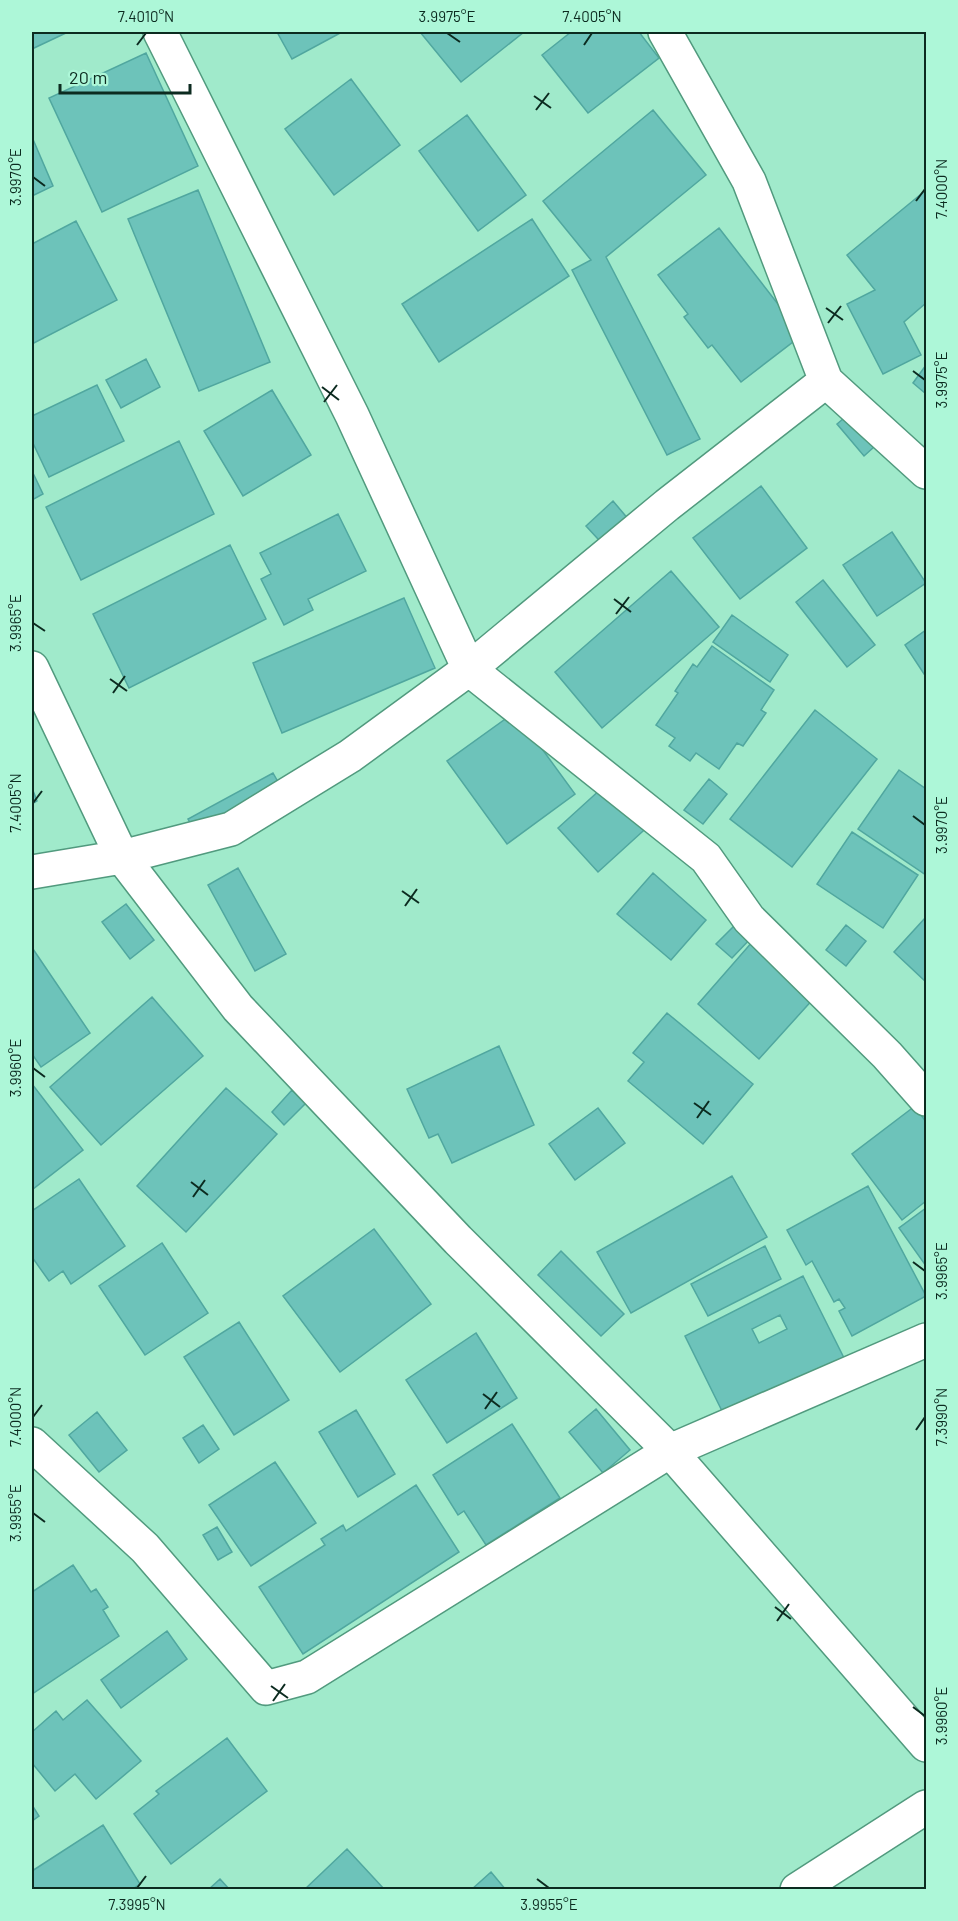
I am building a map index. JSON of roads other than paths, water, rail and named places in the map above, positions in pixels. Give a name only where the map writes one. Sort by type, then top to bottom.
[{"type":"street","points":[[160,32],[352,415],[469,669],[706,858],[749,919],[887,1055],[927,1099]]},
{"type":"street","points":[[665,32],[749,181],[826,381],[927,472]]},
{"type":"street","points":[[32,872],[122,857],[231,829],[350,756],[469,669],[667,505],[826,381]]},
{"type":"street","points":[[32,668],[122,857],[238,1008],[458,1240],[670,1451],[927,1745]]},
{"type":"street","points":[[32,1444],[145,1548],[266,1688],[307,1677],[670,1451],[927,1340]]},
{"type":"street","points":[[797,1890],[927,1807]]}]
